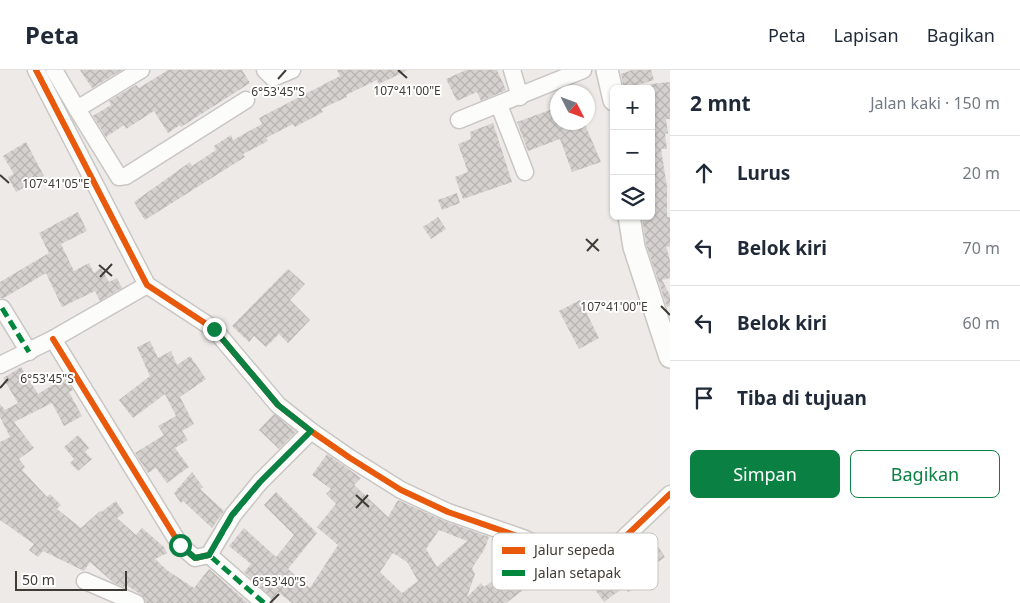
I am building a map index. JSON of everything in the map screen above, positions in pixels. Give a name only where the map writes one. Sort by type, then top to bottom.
[{"type":"street","points":[[36,70],[147,285],[214,329],[278,405],[311,431],[400,490],[448,512],[509,533]]},
{"type":"street","points":[[54,70],[119,177],[126,176],[246,100]]},
{"type":"street","points":[[76,109],[141,70]]},
{"type":"street","points":[[265,70],[273,78],[292,70]]},
{"type":"street","points":[[512,70],[520,97]]},
{"type":"street","points":[[459,120],[520,97],[582,70]]},
{"type":"street","points":[[607,70],[610,85]]},
{"type":"street","points":[[499,105],[525,172]]},
{"type":"street","points":[[629,220],[634,247],[670,356]]},
{"type":"street","points":[[0,365],[53,339],[147,285]]},
{"type":"street","points":[[2,308],[28,352]]},
{"type":"street","points":[[53,339],[180,545],[195,558],[209,555],[232,515],[260,482],[311,431]]},
{"type":"street","points":[[629,533],[670,494]]},
{"type":"street","points":[[209,555],[264,603]]},
{"type":"street","points":[[84,581],[136,603]]},
{"type":"building","points":[[80,70],[122,70],[92,88]]},
{"type":"building","points":[[168,70],[242,70],[250,83],[181,127],[180,125],[168,133],[154,111],[126,129],[124,125],[106,137],[93,116],[111,105],[109,101],[136,85],[139,88]]},
{"type":"building","points":[[337,70],[408,70],[379,84],[377,80],[321,109],[323,112],[295,127],[293,124],[266,138],[268,141],[243,154],[245,157],[145,220],[134,202],[190,162],[192,166],[216,150],[214,146],[231,135],[233,140],[262,124],[259,118],[340,76]]},
{"type":"building","points":[[466,70],[497,70],[506,90],[481,101],[477,92],[457,101],[446,79]]},
{"type":"building","points":[[632,70],[651,70],[654,80],[637,85],[623,85],[621,74]]},
{"type":"building","points":[[670,82],[670,119],[666,119],[668,133],[665,134],[667,149],[661,149],[667,187],[667,217],[670,217],[670,247],[666,246],[670,261],[670,278],[662,280],[670,295],[670,305],[667,307],[646,244],[642,220],[655,220],[655,85],[651,84]]},
{"type":"building","points":[[550,110],[550,130],[587,130],[601,162],[572,172],[560,139],[528,151],[517,122]]},
{"type":"building","points":[[493,123],[512,182],[463,199],[455,177],[468,172],[458,144],[471,139],[470,132]]},
{"type":"building","points":[[26,142],[44,176],[16,192],[8,177],[14,174],[3,156]]},
{"type":"building","points":[[457,193],[460,203],[442,210],[438,200]]},
{"type":"building","points":[[78,212],[87,231],[61,244],[74,271],[89,263],[94,273],[101,268],[109,282],[117,278],[122,288],[100,301],[95,291],[62,307],[46,273],[4,298],[0,298],[0,282],[49,253],[39,233]]},
{"type":"building","points":[[438,217],[446,229],[431,239],[423,227]]},
{"type":"building","points":[[288,269],[305,284],[290,300],[310,320],[288,343],[279,334],[266,347],[254,336],[249,342],[232,326]]},
{"type":"building","points":[[580,300],[599,338],[579,349],[559,311]]},
{"type":"building","points":[[150,341],[158,358],[171,351],[177,365],[190,356],[206,379],[180,397],[194,424],[182,431],[188,440],[175,448],[189,467],[167,483],[156,468],[148,473],[135,453],[164,435],[158,426],[176,416],[165,394],[133,418],[119,400],[150,376],[137,347]]},
{"type":"building","points":[[21,367],[38,394],[65,377],[73,390],[69,392],[82,416],[64,426],[52,403],[14,422],[34,448],[19,459],[25,467],[22,470],[47,497],[50,494],[61,505],[57,509],[81,528],[100,511],[116,501],[124,513],[117,518],[136,535],[142,528],[164,547],[167,553],[155,559],[168,571],[194,588],[209,569],[248,603],[146,603],[140,594],[126,585],[124,587],[114,583],[90,562],[84,571],[43,551],[38,557],[29,550],[34,544],[0,520],[0,442],[10,437],[0,417],[0,404],[5,410],[18,403],[3,378]]},
{"type":"building","points":[[274,414],[296,432],[279,449],[259,430]]},
{"type":"building","points":[[78,435],[89,448],[85,452],[92,459],[78,471],[70,463],[74,459],[64,447]]},
{"type":"building","points":[[327,454],[361,478],[354,485],[388,517],[398,500],[444,521],[489,537],[484,550],[472,568],[475,574],[467,597],[481,583],[484,587],[492,581],[492,590],[522,591],[506,603],[292,603],[278,592],[273,599],[244,572],[251,564],[229,546],[244,528],[276,557],[294,535],[264,505],[276,492],[317,533],[288,569],[310,588],[338,545],[317,527],[336,504],[326,494],[331,489],[312,475]],"holes":[[[439,530],[467,541],[437,567],[426,549]],[[393,553],[407,562],[418,581],[402,593],[380,572]]]},
{"type":"building","points":[[192,472],[203,487],[200,489],[224,511],[212,528],[183,501],[181,503],[174,493]]},
{"type":"building","points":[[658,546],[665,557],[658,562]]},
{"type":"building","points":[[595,590],[620,590],[604,602]]},
{"type":"marked path","points":[[2,308],[29,352]]},
{"type":"marked path","points":[[264,603],[209,555],[233,515],[260,482],[311,431]]},
{"type":"cycle path","points":[[36,70],[147,285],[214,329],[278,405],[350,458],[401,490],[448,512],[509,533]]},
{"type":"cycle path","points":[[53,339],[180,545],[195,558],[209,555]]},
{"type":"cycle path","points":[[629,533],[670,494]]},
{"type":"route","points":[[180,545],[195,558],[209,555],[223,534],[232,515],[260,482],[311,431],[278,405],[242,359],[214,329]]}]
